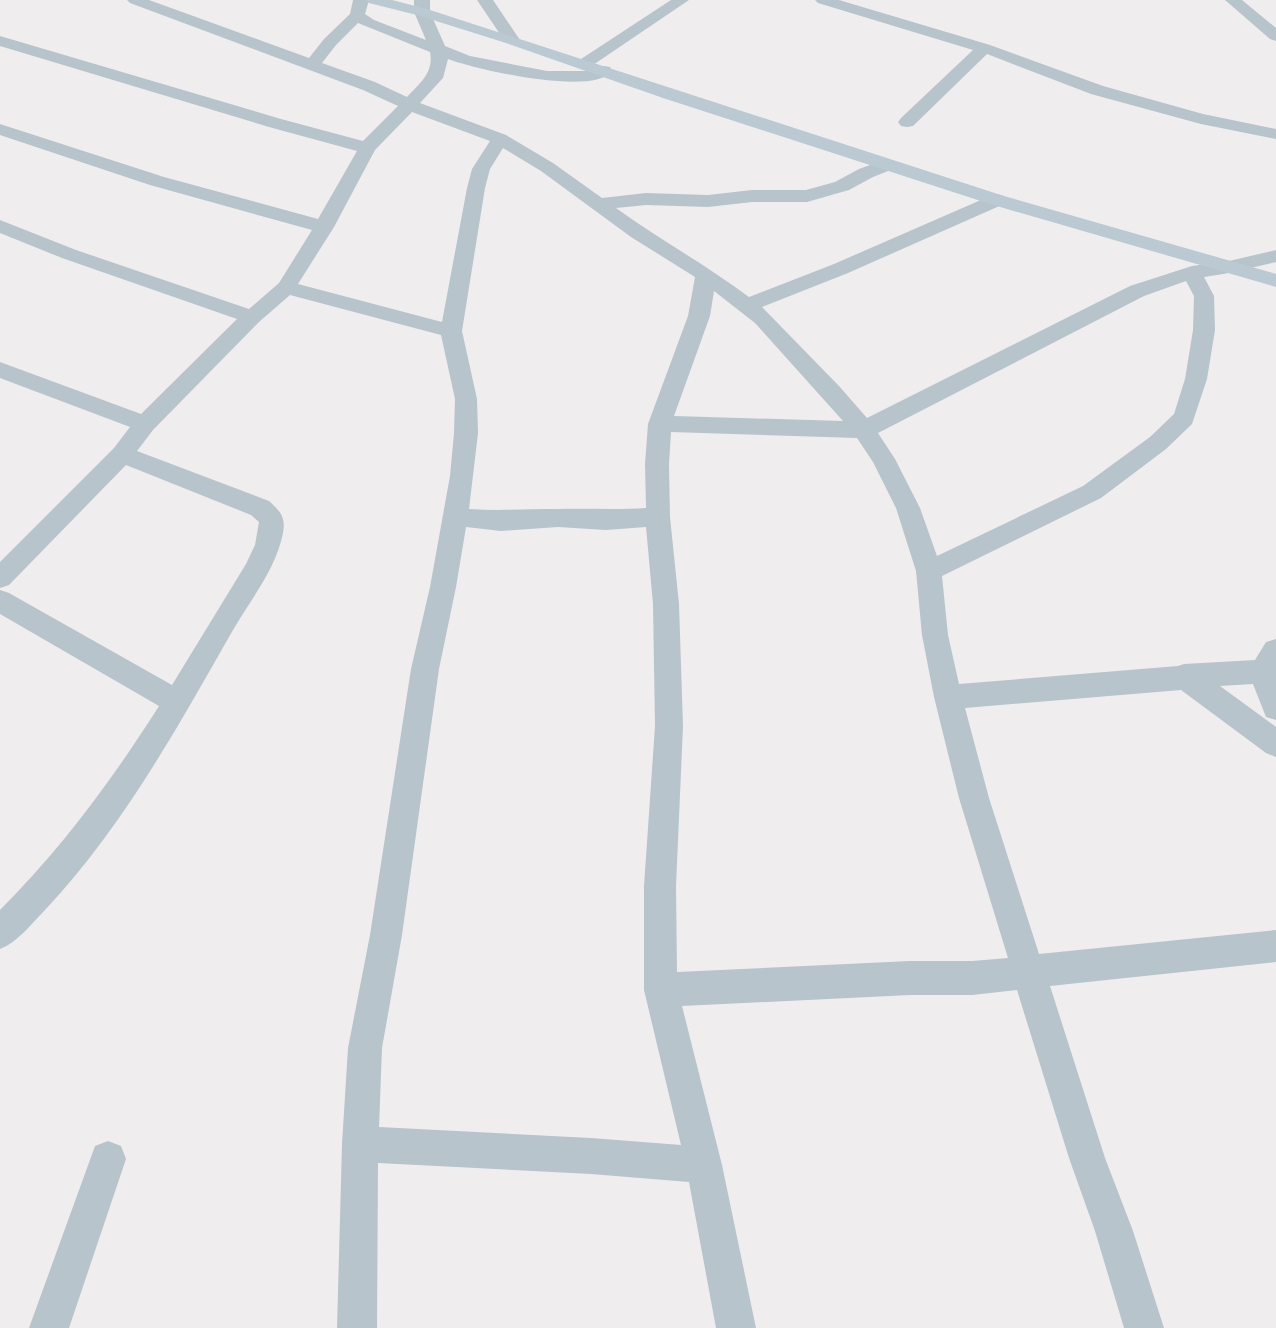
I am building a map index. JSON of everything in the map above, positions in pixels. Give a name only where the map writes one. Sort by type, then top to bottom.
[{"type":"street","points":[[135,0],[178,9],[312,65],[369,86],[408,104],[500,139],[548,167],[658,246],[706,275],[746,306],[790,346],[864,430],[883,459],[908,508],[929,571],[935,635],[948,697],[974,798],[1086,1158],[1114,1231],[1144,1328]]},
{"type":"street","points":[[374,0],[422,6],[512,40],[669,94],[887,165],[997,200],[1276,281]]},
{"type":"street","points":[[485,0],[512,40]]},
{"type":"street","points":[[584,64],[681,0]]},
{"type":"street","points":[[823,0],[984,48],[1097,90],[1201,119],[1276,134]]},
{"type":"street","points":[[1233,0],[1276,36]]},
{"type":"street","points":[[2,572],[122,454],[145,424],[286,286],[324,227],[367,148],[435,78],[440,61],[422,6]]},
{"type":"street","points":[[312,65],[359,8],[368,23],[466,60],[547,76],[579,77],[604,71]]},
{"type":"street","points":[[0,41],[275,123],[367,148]]},
{"type":"street","points":[[907,122],[984,48]]},
{"type":"street","points":[[0,129],[157,181],[324,227]]},
{"type":"street","points":[[357,1328],[360,1144],[365,1048],[386,935],[425,669],[456,517],[466,433],[466,399],[451,331],[476,188],[481,169],[500,139]]},
{"type":"street","points":[[598,204],[646,199],[708,202],[752,196],[807,196],[842,186],[866,173],[887,165]]},
{"type":"street","points":[[746,306],[796,288],[899,245],[997,200]]},
{"type":"street","points":[[0,226],[69,254],[252,318]]},
{"type":"street","points":[[660,424],[713,424],[864,430],[1137,291],[1192,272],[1229,267],[1276,256]]},
{"type":"street","points":[[929,571],[1092,492],[1158,443],[1184,418],[1196,379],[1204,330],[1204,296],[1192,272]]},
{"type":"street","points":[[706,275],[699,316],[660,424],[657,464],[658,517],[666,604],[669,726],[660,886],[661,990],[704,1166],[736,1328]]},
{"type":"street","points":[[286,286],[451,331]]},
{"type":"street","points":[[0,370],[145,424]]},
{"type":"street","points":[[0,933],[65,864],[117,796],[177,702],[261,558],[272,531],[272,518],[260,508],[122,454]]},
{"type":"street","points":[[456,517],[501,521],[558,518],[606,520],[658,517]]},
{"type":"street","points":[[0,601],[177,702]]},
{"type":"street","points":[[948,697],[1184,676],[1271,664],[1276,708]]},
{"type":"street","points":[[1184,676],[1276,744]]},
{"type":"street","points":[[661,990],[910,978],[972,978],[1276,946]]},
{"type":"street","points":[[360,1144],[591,1156],[704,1166]]},
{"type":"street","points":[[49,1328],[108,1159]]}]
